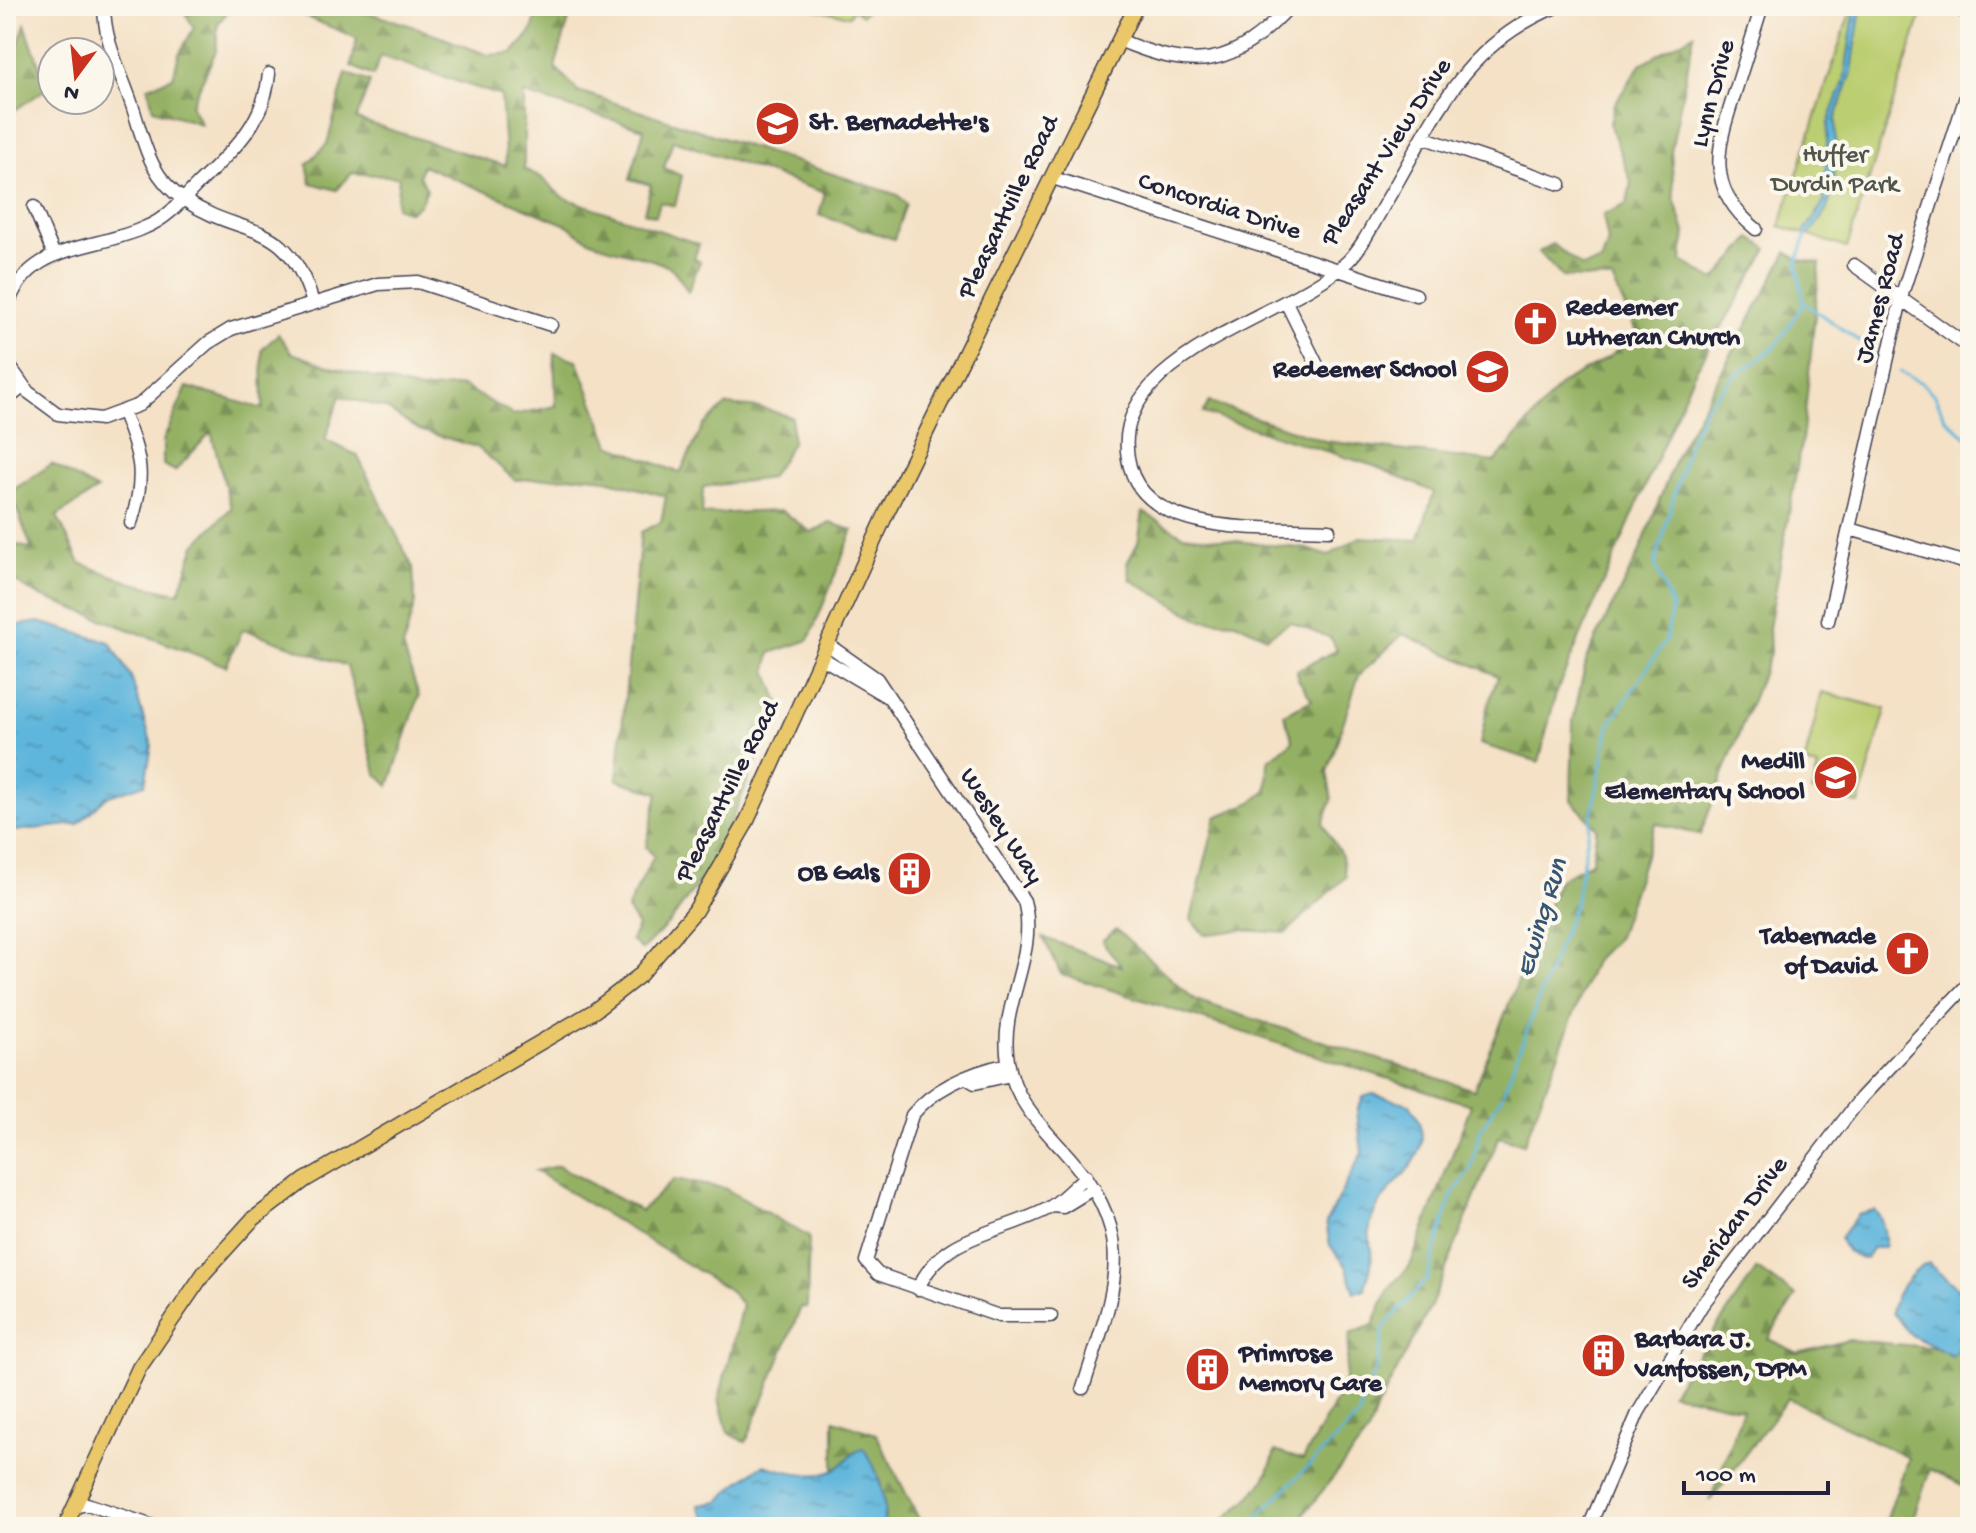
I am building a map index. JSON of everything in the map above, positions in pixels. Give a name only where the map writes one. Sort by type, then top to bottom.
[{"type":"main road","name":"Pleasantville Road","points":[[65,1527],[114,1416],[147,1355],[204,1273],[252,1220],[305,1180],[594,1011],[658,956],[695,911],[725,863],[924,434],[1136,6]]},
{"type":"street","points":[[104,6],[112,56],[131,103],[143,148],[165,182],[184,199],[211,215],[262,232],[282,245],[305,275],[313,303]]},
{"type":"street","points":[[1119,40],[1167,58],[1211,60],[1254,42],[1290,6]]},
{"type":"street","name":"Pleasant View Drive","points":[[1329,530],[1179,518],[1144,494],[1130,469],[1127,455],[1133,413],[1171,368],[1233,327],[1286,302],[1339,269],[1354,254],[1452,89],[1490,44],[1519,23],[1558,6]]},
{"type":"street","name":"Lynn Drive","points":[[1756,229],[1743,219],[1725,191],[1718,154],[1762,6]]},
{"type":"street","points":[[1948,6],[1970,13]]},
{"type":"street","points":[[6,310],[22,277],[54,255],[149,226],[184,199],[252,127],[264,102],[269,74]]},
{"type":"street","name":"James Road","points":[[1828,621],[1902,298],[1970,84]]},
{"type":"street","points":[[1425,138],[1560,184]]},
{"type":"street","name":"Concordia Drive","points":[[1053,178],[1416,295]]},
{"type":"street","points":[[34,207],[54,255]]},
{"type":"street","points":[[1854,265],[1970,348]]},
{"type":"street","points":[[6,361],[23,387],[66,417],[101,419],[123,413],[148,398],[221,334],[378,284],[418,282],[551,325]]},
{"type":"street","points":[[1286,302],[1319,369]]},
{"type":"street","points":[[6,400],[23,387]]},
{"type":"street","points":[[123,413],[141,467],[141,490],[131,523]]},
{"type":"street","points":[[1850,529],[1970,564]]},
{"type":"street","name":"Wesley Way","points":[[824,651],[873,674],[1024,901],[1028,921],[1027,947],[1006,1022],[1010,1070],[1035,1121],[1094,1188],[1114,1234],[1116,1271],[1083,1388]]},
{"type":"street","name":"Sheridan Drive","points":[[1589,1527],[1638,1413],[1702,1305],[1861,1098],[1970,982]]},
{"type":"street","points":[[1010,1070],[975,1072],[968,1079],[943,1087],[925,1100],[912,1115],[865,1254],[869,1267],[878,1274],[918,1289],[999,1316],[1051,1316]]},
{"type":"street","points":[[918,1289],[925,1273],[946,1250],[1052,1206],[1086,1176]]},
{"type":"street","points":[[1052,1206],[1063,1207],[1094,1188]]},
{"type":"street","points":[[74,1507],[87,1504],[156,1527]]},
{"type":"green space","points":[[190,6],[232,6],[218,24],[216,51],[191,105],[201,124],[153,109],[148,87],[173,77],[179,54],[194,28],[186,14]]},
{"type":"green space","points":[[280,6],[347,6],[415,27],[488,55],[513,53],[532,31],[539,6],[573,6],[555,67],[578,91],[898,195],[906,204],[894,239],[819,215],[825,193],[673,140],[664,168],[682,176],[675,206],[660,202],[656,216],[644,212],[651,185],[630,179],[644,129],[524,94],[524,169],[541,177],[562,197],[699,244],[694,259],[700,261],[688,292],[669,267],[592,241],[569,226],[422,165],[419,176],[427,189],[420,204],[409,212],[396,207],[399,177],[352,173],[337,190],[311,183],[307,164],[327,144],[346,73],[370,82],[356,119],[506,166],[501,96],[381,56],[373,76],[351,66],[357,38]]},
{"type":"green space","points":[[814,6],[871,6],[862,15],[853,9],[849,16],[814,9]]},
{"type":"green space","name":"Huffer Durdin Park","points":[[1852,6],[1924,6],[1847,248],[1780,226]]},
{"type":"green space","points":[[25,24],[36,56],[36,96],[6,116],[6,66],[12,64]]},
{"type":"green space","points":[[1694,34],[1671,151],[1674,198],[1685,232],[1682,261],[1715,280],[1751,238],[1768,249],[1693,375],[1556,693],[1539,762],[1480,744],[1487,708],[1498,676],[1403,634],[1359,675],[1327,772],[1332,800],[1323,824],[1342,856],[1346,877],[1286,933],[1239,930],[1204,935],[1191,919],[1216,817],[1252,802],[1267,790],[1268,761],[1293,741],[1284,714],[1312,700],[1298,679],[1297,670],[1337,650],[1331,638],[1290,622],[1267,637],[1235,622],[1201,620],[1131,580],[1127,563],[1138,543],[1143,512],[1183,535],[1308,549],[1328,556],[1360,537],[1418,540],[1434,492],[1374,466],[1203,413],[1209,402],[1325,441],[1495,462],[1562,383],[1608,358],[1637,334],[1612,279],[1562,277],[1539,252],[1552,244],[1582,267],[1601,262],[1608,242],[1603,215],[1627,204],[1631,182],[1610,124],[1614,105],[1641,64]]},
{"type":"green space","points":[[1787,252],[1800,260],[1820,263],[1803,433],[1769,628],[1770,653],[1700,835],[1656,823],[1618,937],[1594,961],[1524,1144],[1499,1137],[1431,1306],[1377,1408],[1368,1433],[1294,1527],[1215,1527],[1260,1486],[1275,1451],[1303,1460],[1344,1386],[1350,1334],[1373,1325],[1389,1288],[1410,1266],[1471,1105],[1061,974],[1043,937],[1121,966],[1102,941],[1116,929],[1195,1000],[1474,1090],[1559,880],[1592,861],[1597,828],[1571,800],[1573,721],[1587,657],[1639,553],[1678,452]]},
{"type":"green space","points":[[278,334],[292,353],[328,366],[420,390],[462,386],[514,415],[556,406],[554,353],[577,360],[610,445],[680,473],[703,426],[726,405],[761,408],[792,417],[792,443],[770,478],[703,487],[702,514],[782,511],[811,532],[830,523],[853,530],[809,640],[770,653],[767,671],[780,705],[715,859],[671,921],[642,950],[631,940],[638,926],[627,909],[654,856],[646,847],[658,793],[617,780],[641,532],[661,522],[666,496],[591,476],[515,480],[477,447],[419,430],[385,408],[340,396],[325,440],[357,455],[413,568],[415,602],[403,647],[419,696],[389,786],[376,773],[347,666],[243,629],[226,666],[38,595],[6,576],[6,542],[32,549],[10,492],[52,464],[97,490],[57,516],[80,563],[132,583],[179,593],[195,545],[231,508],[211,432],[175,471],[163,465],[163,441],[187,387],[263,409],[262,350]]},
{"type":"green space","points":[[1822,692],[1886,709],[1859,804],[1812,791],[1818,767],[1804,764]]},
{"type":"green space","points":[[558,1166],[641,1211],[673,1180],[724,1188],[809,1237],[807,1308],[801,1307],[746,1442],[728,1433],[719,1399],[742,1305],[729,1290],[535,1171]]},
{"type":"green space","points":[[1757,1269],[1796,1296],[1768,1339],[1798,1353],[1849,1340],[1951,1349],[1970,1299],[1970,1489],[1930,1469],[1910,1527],[1884,1527],[1908,1458],[1788,1398],[1710,1501],[1743,1409],[1671,1393]]},
{"type":"green space","points":[[834,1420],[876,1434],[923,1527],[883,1527],[885,1516],[834,1471]]},
{"type":"water","points":[[1855,6],[1861,6],[1852,72],[1836,118],[1834,188],[1826,211],[1809,235],[1804,233],[1824,202],[1828,123],[1844,82]]},
{"type":"water","points":[[39,622],[110,642],[131,677],[152,745],[145,784],[106,797],[78,824],[6,832],[6,627]]},
{"type":"water","points":[[1373,1094],[1410,1104],[1420,1124],[1422,1140],[1410,1168],[1378,1206],[1370,1227],[1372,1260],[1365,1289],[1355,1292],[1346,1266],[1330,1245],[1326,1222],[1362,1153],[1357,1111],[1363,1097]]},
{"type":"water","points":[[1874,1210],[1884,1228],[1884,1248],[1872,1248],[1866,1259],[1857,1257],[1846,1249],[1840,1238],[1858,1214]]},
{"type":"water","points":[[1929,1263],[1953,1284],[1964,1301],[1966,1331],[1952,1356],[1911,1335],[1892,1313],[1895,1299],[1904,1284]]},
{"type":"water","points":[[863,1448],[881,1486],[883,1527],[757,1527],[707,1521],[699,1505],[719,1502],[735,1485],[763,1465],[798,1473],[825,1474]]},
{"type":"waterway","name":"Ewing Run","points":[[1247,1527],[1358,1417],[1377,1366],[1384,1327],[1427,1279],[1451,1197],[1471,1169],[1480,1131],[1502,1096],[1575,903],[1609,725],[1666,640],[1672,608],[1655,564],[1689,442],[1706,406],[1734,377],[1775,347],[1804,303],[1797,263],[1807,232]]},
{"type":"waterway","name":"Ewing Run","points":[[1804,303],[1880,355]]},
{"type":"waterway","name":"Ewing Run","points":[[1900,372],[1922,383],[1935,396],[1945,418],[1970,440]]},
{"type":"place","name":"St. Bernadette's","points":[[778,124]]},
{"type":"place","name":"Redeemer Lutheran Church","points":[[1535,324]]},
{"type":"place","name":"Redeemer School","points":[[1488,371]]},
{"type":"place","name":"Medill Elementary School","points":[[1836,778]]},
{"type":"place","name":"OB Gals","points":[[910,874]]},
{"type":"place","name":"Tabernacle of David","points":[[1907,953]]},
{"type":"place","name":"Barbara J. Vanfossen, DPM","points":[[1604,1356]]},
{"type":"place","name":"Primrose Memory Care","points":[[1208,1370]]}]
